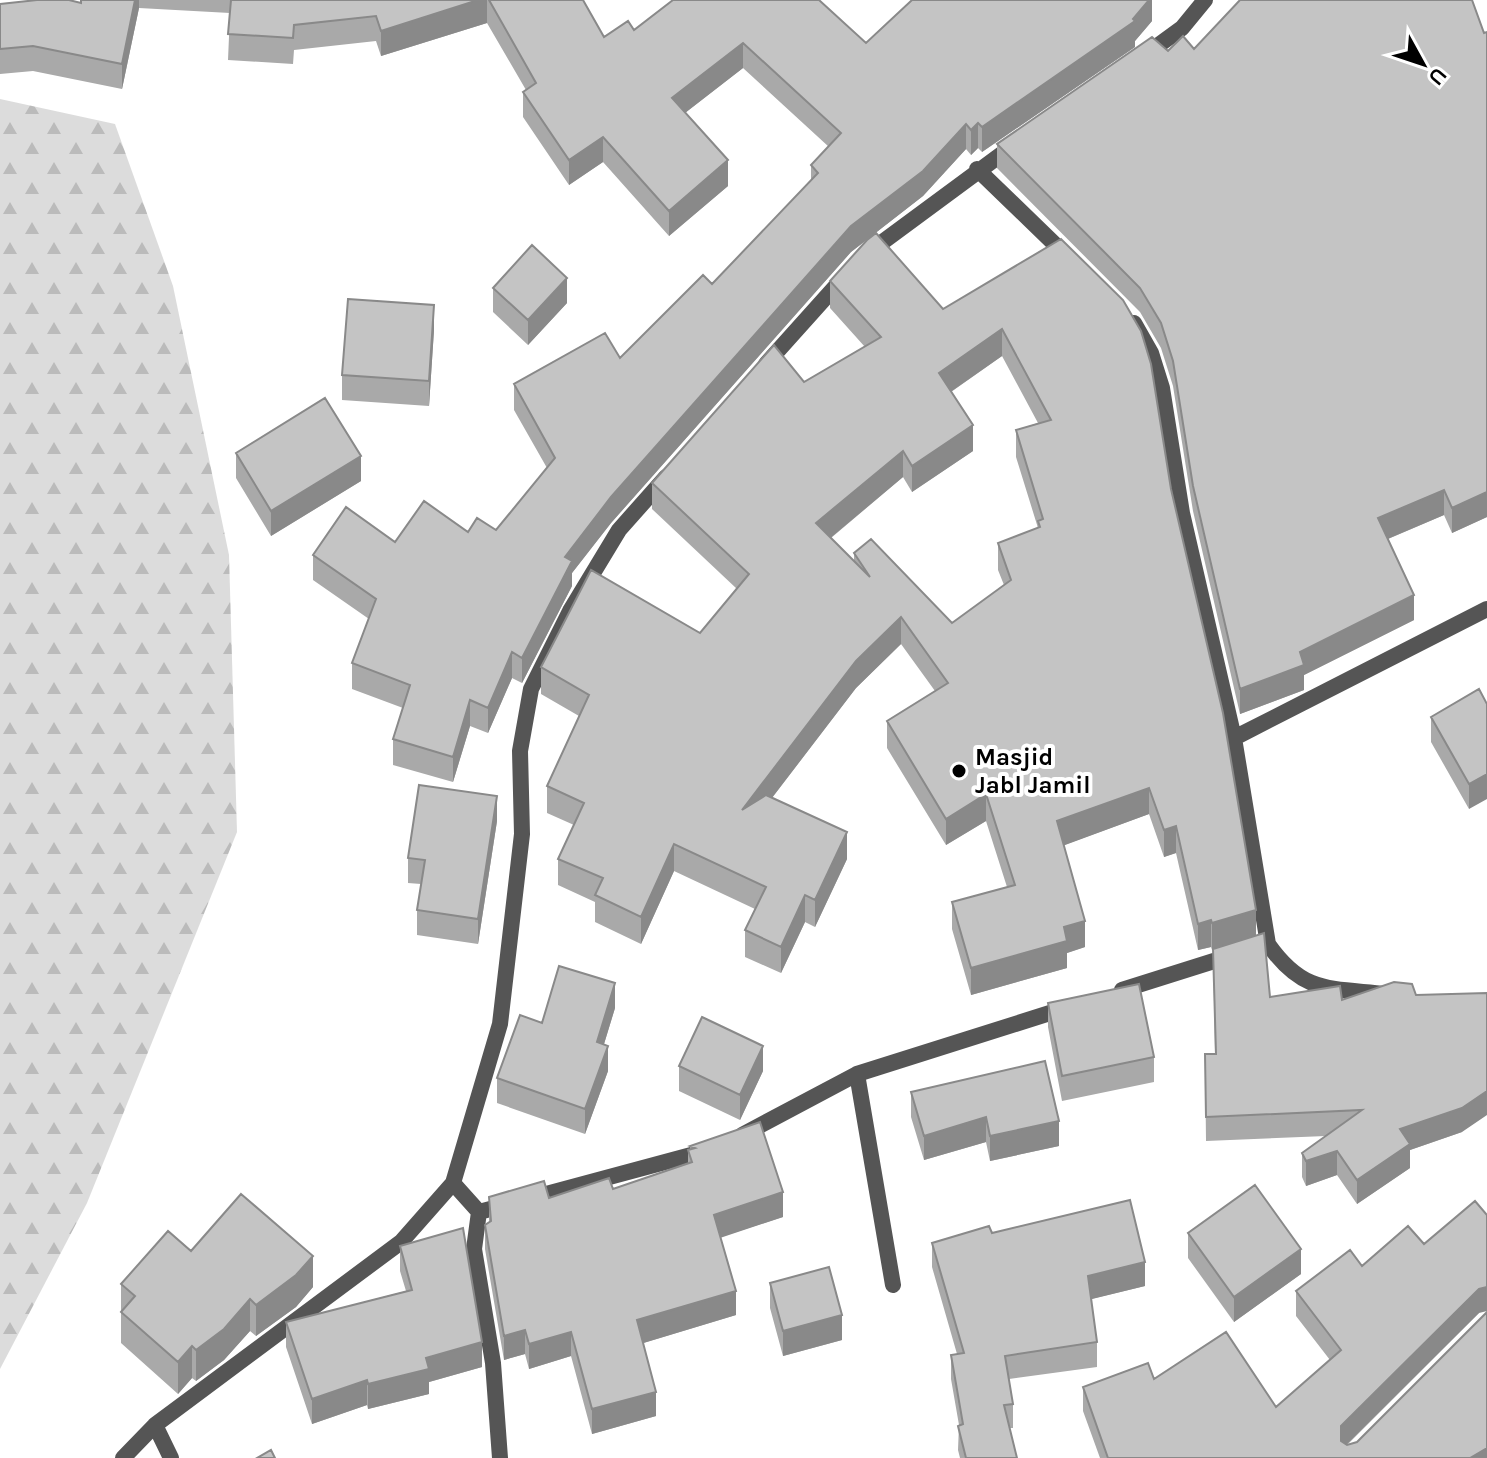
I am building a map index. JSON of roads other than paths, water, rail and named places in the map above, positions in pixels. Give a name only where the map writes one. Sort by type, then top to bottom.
[{"type":"street","points":[[1128,68],[1182,28],[1205,0]]},
{"type":"street","points":[[755,377],[859,259],[977,169],[1028,135]]},
{"type":"street","points":[[977,169],[1077,266]]},
{"type":"street","points":[[1121,309],[1132,320],[1151,353],[1162,388],[1182,513],[1234,738],[1268,944],[1285,967],[1314,986],[1408,997]]},
{"type":"street","points":[[123,1458],[155,1425],[401,1242],[453,1183],[500,1024],[522,834],[520,751],[531,689],[570,611],[619,530],[682,459]]},
{"type":"street","points":[[1234,738],[1487,609]]},
{"type":"street","points":[[479,1212],[595,1183],[723,1143],[857,1074],[1268,944]]},
{"type":"street","points":[[857,1074],[893,1285]]},
{"type":"street","points":[[453,1183],[479,1212],[474,1249],[493,1363],[500,1458]]},
{"type":"street","points":[[155,1425],[171,1458]]},
{"type":"place","name":"Masjid Jabl Jamil","points":[[959,771]]}]
